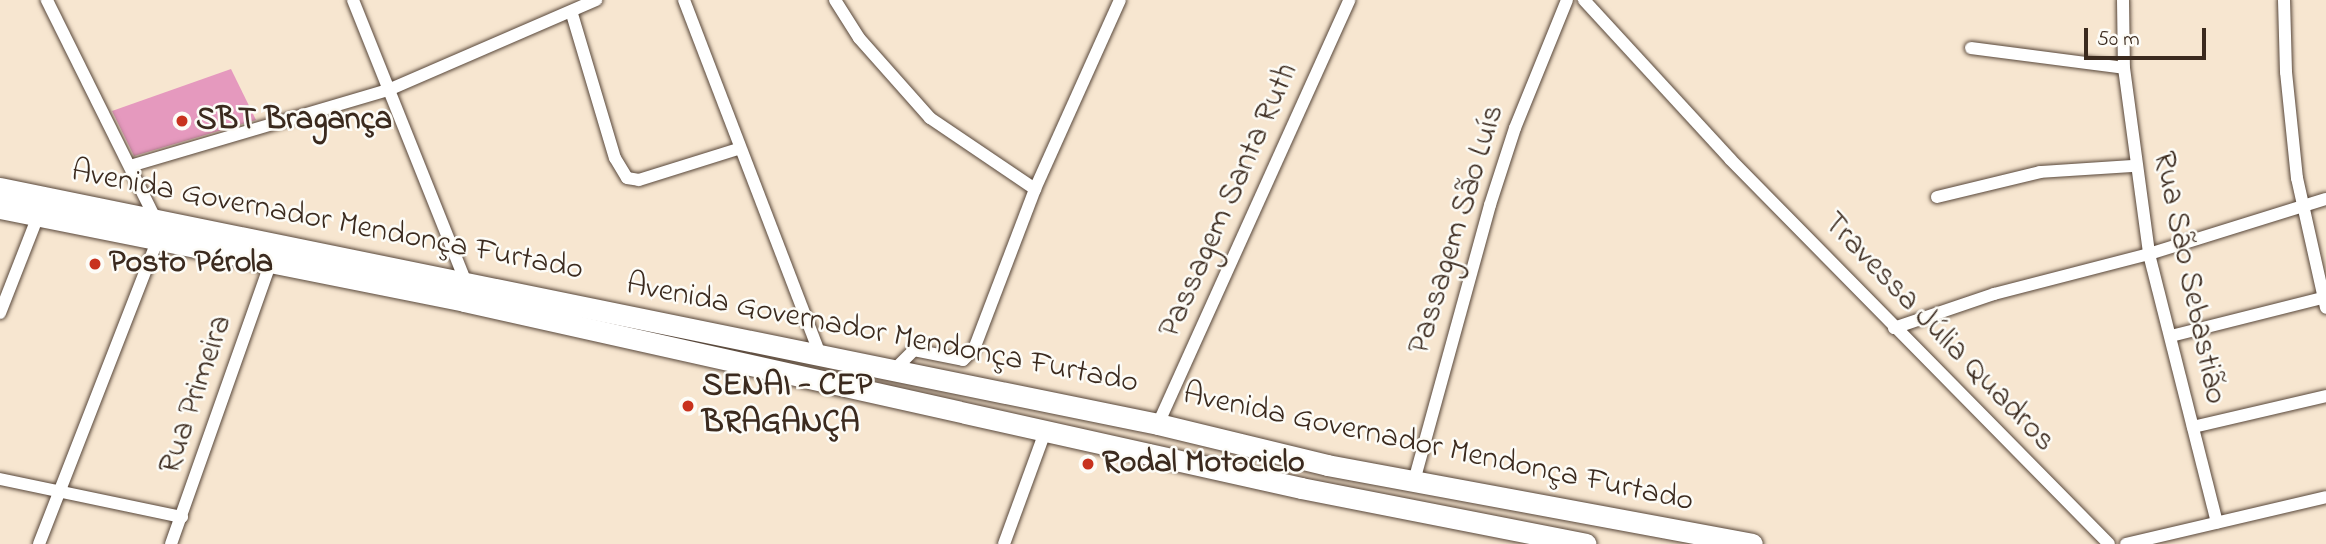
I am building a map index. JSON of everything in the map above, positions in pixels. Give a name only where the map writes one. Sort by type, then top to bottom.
[{"type":"main road","name":"Avenida Governador Mendonça Furtado","points":[[0,188],[41,206],[466,283],[1158,424],[1414,481],[1752,544]]},
{"type":"main road","name":"Avenida Governador Mendonça Furtado","points":[[0,208],[41,206]]},
{"type":"main road","name":"Avenida Governador Mendonça Furtado","points":[[157,229],[271,262],[968,411],[1045,432],[1586,544]]},
{"type":"street","points":[[38,544],[60,492],[157,229],[130,166],[47,0]]},
{"type":"street","points":[[353,0],[466,283]]},
{"type":"street","points":[[130,166],[388,90],[572,14],[596,0]]},
{"type":"street","points":[[684,0],[738,149],[820,355]]},
{"type":"street","points":[[835,0],[859,38],[921,109],[958,141],[1035,189]]},
{"type":"street","points":[[894,370],[914,350],[958,360],[969,356],[1035,189],[1120,0]]},
{"type":"street","name":"Passagem Santa Ruth","points":[[1158,424],[1349,0]]},
{"type":"street","name":"Passagem São Luís","points":[[1414,481],[1490,205],[1515,128],[1567,0]]},
{"type":"street","name":"Travessa Júlia Quadros","points":[[1584,0],[1730,159],[2109,544]]},
{"type":"street","name":"Rua São Sebastião","points":[[2123,0],[2123,68],[2134,166],[2149,254],[2217,523]]},
{"type":"street","points":[[2171,337],[2325,301],[2291,135],[2284,0]]},
{"type":"street","points":[[572,14],[615,158],[627,178],[639,180],[738,149]]},
{"type":"street","points":[[1971,48],[2123,68]]},
{"type":"street","points":[[1937,197],[2040,172],[2134,166]]},
{"type":"street","points":[[1894,328],[1994,294],[2149,254],[2326,199]]},
{"type":"street","points":[[0,313],[41,206]]},
{"type":"street","name":"Rua Primeira","points":[[171,544],[271,262]]},
{"type":"street","points":[[2193,427],[2326,396]]},
{"type":"street","points":[[1004,544],[1045,432]]},
{"type":"street","points":[[0,479],[182,517]]},
{"type":"street","points":[[2126,544],[2326,498]]},
{"type":"building","name":"SBT Bragança","points":[[231,69],[256,120],[134,156],[112,111]]},
{"type":"place","name":"SBT Bragança","points":[[182,121]]},
{"type":"place","name":"Posto Pérola","points":[[95,264]]},
{"type":"place","name":"SENAI - CEP BRAGANÇA","points":[[688,406]]},
{"type":"place","name":"Rodal Motociclo","points":[[1088,464]]}]
